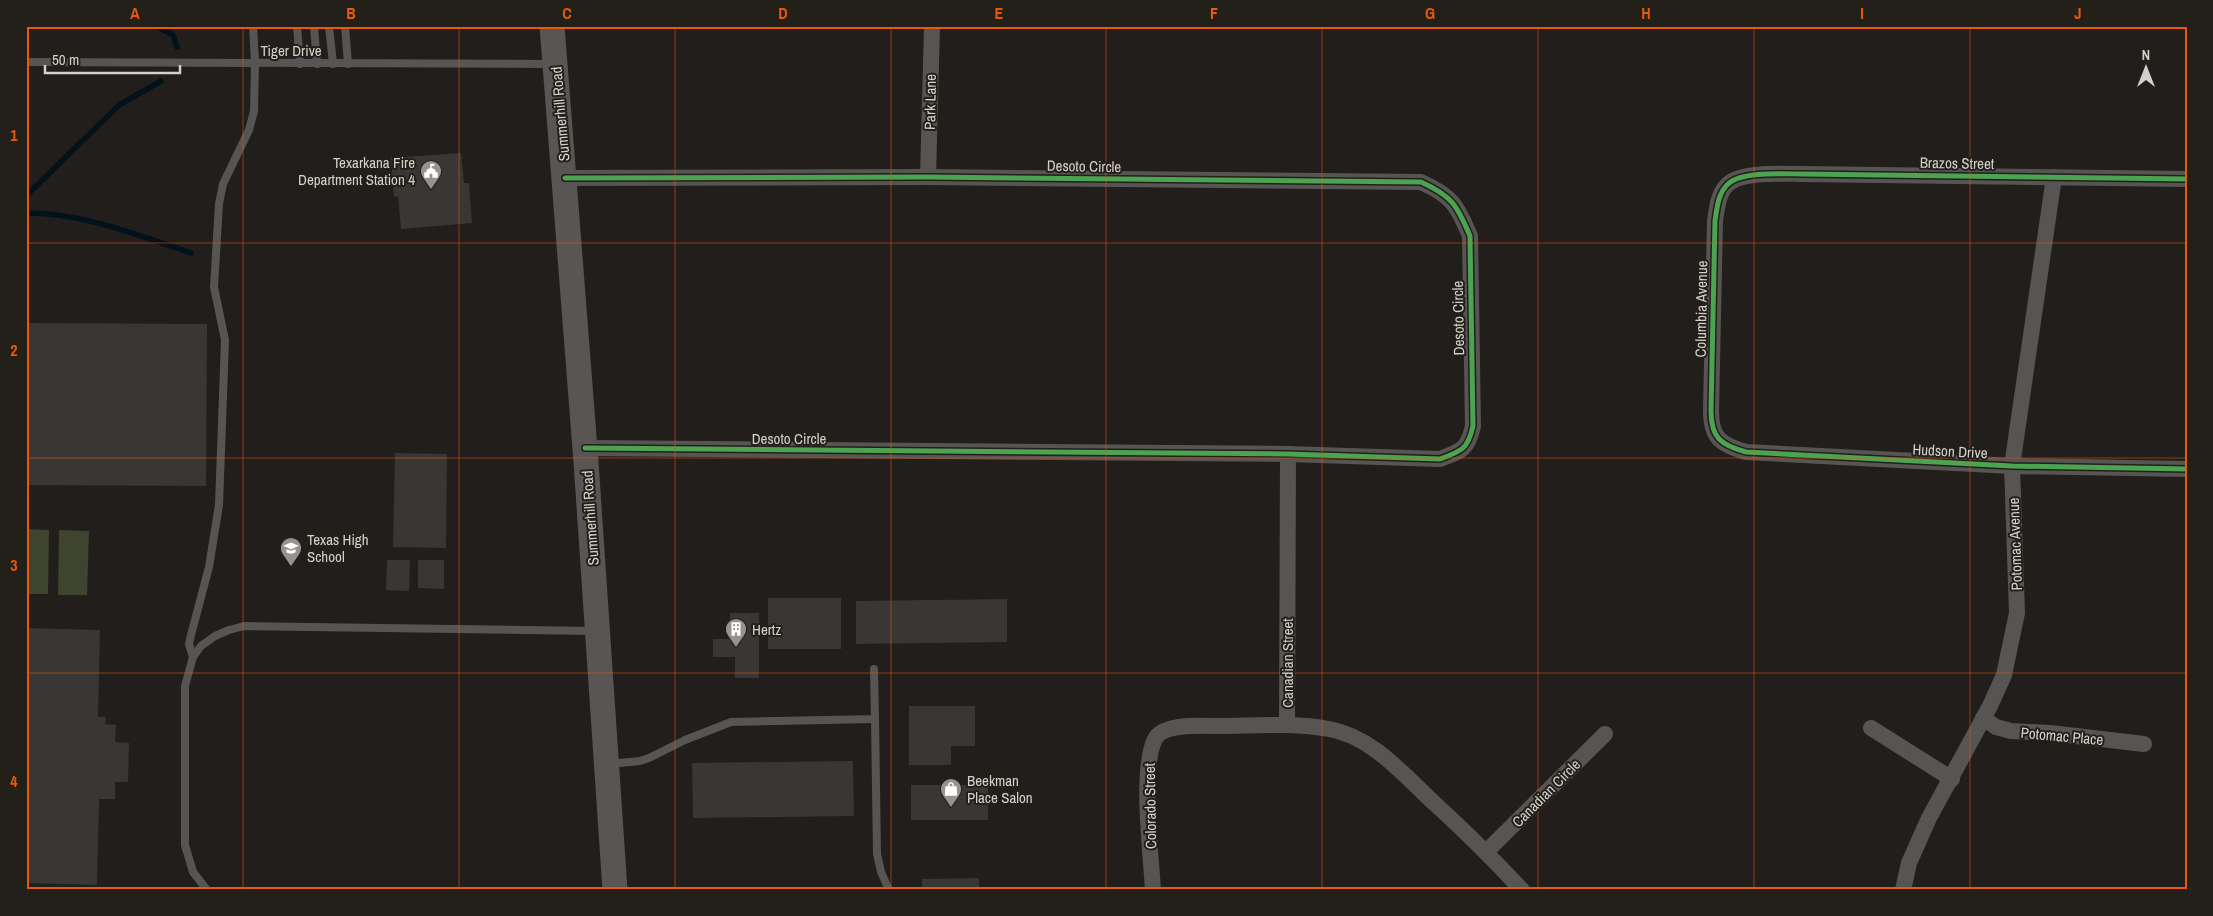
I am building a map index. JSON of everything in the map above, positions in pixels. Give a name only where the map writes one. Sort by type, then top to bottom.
[{"type":"main road","name":"Summerhill Road","points":[[552,26],[586,448],[615,890]]},
{"type":"street","name":"Park Lane","points":[[928,177],[932,26]]},
{"type":"street","name":"Brazos Street","points":[[1729,183],[1743,176],[1802,174],[2187,179]]},
{"type":"street","name":"Desoto Circle","points":[[565,178],[928,177],[1421,182],[1442,192],[1459,210],[1470,236],[1473,426],[1470,440],[1460,452],[1440,459],[1288,454],[586,448]]},
{"type":"street","name":"Potomac Avenue","points":[[1903,890],[1909,863],[1917,845],[2004,675],[2017,613],[2012,466],[2054,177]]},
{"type":"street","name":"Columbia Avenue","points":[[1717,438],[1711,426],[1715,220],[1719,199],[1729,183]]},
{"type":"street","name":"Hudson Drive","points":[[1717,438],[1731,448],[1746,452],[2012,466],[2187,469]]},
{"type":"street","name":"Canadian Street","points":[[1288,454],[1287,725],[1330,729],[1361,741],[1392,764],[1486,852],[1522,890]]},
{"type":"street","name":"Potomac Place","points":[[1983,718],[1996,727],[2011,732],[2050,733],[2144,744]]},
{"type":"street","name":"Colorado Street","points":[[1153,890],[1147,775],[1150,753],[1156,737],[1170,728],[1189,726],[1287,725]]},
{"type":"street","points":[[1872,728],[1952,779]]},
{"type":"street","name":"Canadian Circle","points":[[1486,852],[1605,734]]},
{"type":"lane","points":[[193,657],[189,644],[209,567],[219,505],[225,340],[214,287],[219,204],[224,184],[249,130],[254,111],[255,63],[253,26]]},
{"type":"lane","points":[[297,26],[300,64]]},
{"type":"lane","points":[[314,26],[317,64]]},
{"type":"lane","points":[[329,26],[333,64]]},
{"type":"lane","points":[[345,26],[348,64]]},
{"type":"lane","name":"Tiger Drive","points":[[26,62],[556,64]]},
{"type":"lane","points":[[207,890],[193,872],[184,845],[185,686],[193,657],[201,646],[215,636],[244,626],[598,631]]},
{"type":"lane","points":[[874,669],[877,854],[881,872],[889,890]]},
{"type":"lane","points":[[607,764],[649,758],[685,740],[731,722],[875,720]]},
{"type":"green space","points":[[26,529],[49,530],[48,594],[26,594]]},
{"type":"green space","points":[[59,530],[89,531],[87,595],[58,595]]},
{"type":"building","name":"Texarkana Fire Department Station 4","points":[[461,153],[464,183],[469,183],[472,223],[401,229],[398,196],[394,197],[391,158]]},
{"type":"building","points":[[26,323],[207,324],[206,486],[26,485]]},
{"type":"building","points":[[395,453],[447,454],[446,548],[393,547]]},
{"type":"building","points":[[387,560],[410,560],[409,591],[386,590]]},
{"type":"building","points":[[418,560],[444,560],[444,589],[418,588]]},
{"type":"building","points":[[768,598],[841,598],[841,649],[768,649]]},
{"type":"building","points":[[1007,599],[1007,642],[856,644],[856,601]]},
{"type":"building","name":"Hertz","points":[[730,613],[759,613],[759,678],[735,678],[735,657],[713,657],[713,639],[730,639]]},
{"type":"building","points":[[26,628],[100,630],[98,717],[106,717],[105,724],[116,725],[115,742],[129,743],[128,782],[115,782],[115,799],[99,799],[97,885],[26,883]]},
{"type":"building","points":[[909,706],[975,706],[975,746],[951,746],[951,765],[909,765]]},
{"type":"building","points":[[853,761],[854,816],[693,818],[692,763]]},
{"type":"building","points":[[911,785],[988,785],[988,820],[911,820]]},
{"type":"building","points":[[979,878],[979,890],[922,890],[922,879]]},
{"type":"waterway","points":[[156,26],[173,35],[177,47]]},
{"type":"waterway","points":[[26,196],[119,105],[161,81]]},
{"type":"waterway","points":[[26,213],[69,217],[110,226],[191,253]]},
{"type":"cycle path","points":[[2187,179],[1774,174],[1753,175],[1734,180],[1722,192],[1718,201],[1715,221],[1711,411],[1713,428],[1719,439],[1730,446],[1746,452],[2012,466],[2187,469]]},
{"type":"cycle path","points":[[565,178],[928,177],[1421,182],[1447,197],[1457,209],[1470,236],[1473,426],[1469,440],[1463,448],[1454,454],[1440,459],[1288,454],[585,448]]},
{"type":"place","name":"Texarkana Fire Department Station 4","points":[[431,190]]},
{"type":"place","name":"Texas High School","points":[[291,567]]},
{"type":"place","name":"Hertz","points":[[736,648]]},
{"type":"place","name":"Beekman Place Salon","points":[[951,808]]}]
